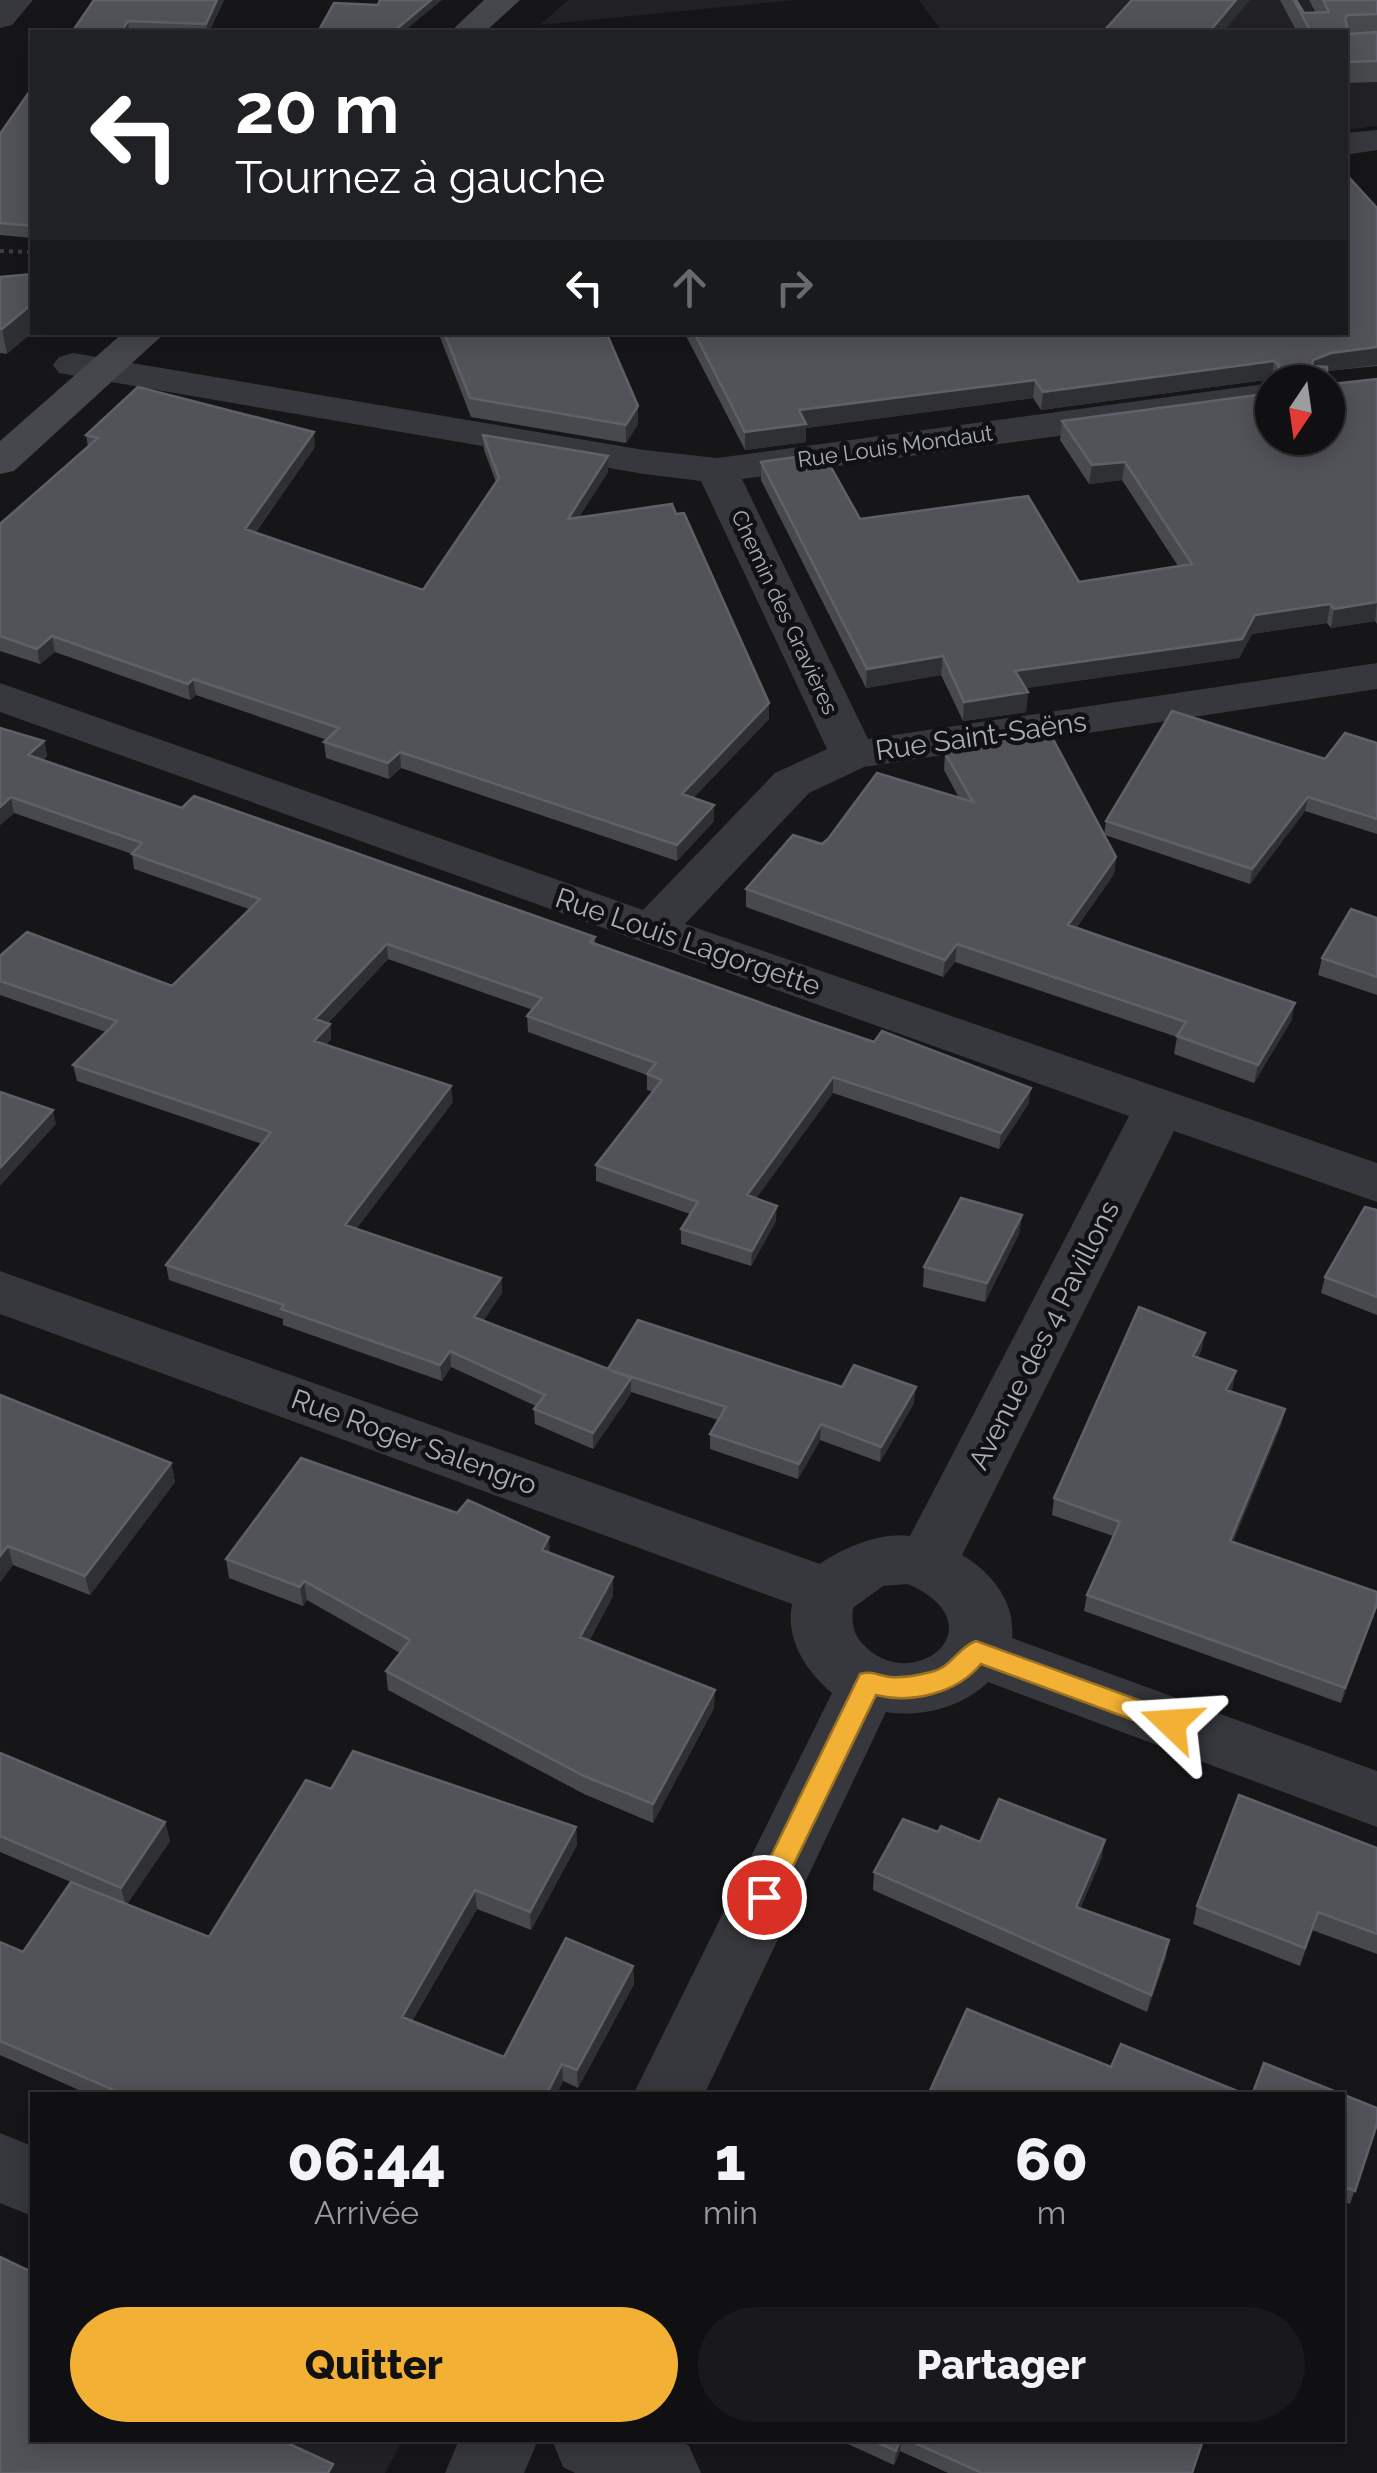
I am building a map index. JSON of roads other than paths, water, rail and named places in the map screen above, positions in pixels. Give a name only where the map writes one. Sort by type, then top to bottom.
[{"type":"main road","points":[[468,30],[504,0]]},
{"type":"main road","points":[[502,30],[538,0]]},
{"type":"main road","points":[[0,428],[95,356],[140,335]]},
{"type":"main road","points":[[0,462],[95,356]]},
{"type":"street","points":[[0,18],[17,0]]},
{"type":"street","points":[[1348,144],[1377,140]]},
{"type":"street","name":"Rue Louis Mondaut","points":[[95,356],[644,462],[717,470],[1255,397]]},
{"type":"street","name":"Chemin des Gravières","points":[[717,470],[852,755]]},
{"type":"street","name":"Rue Saint-Saëns","points":[[652,930],[792,783],[852,755],[1377,676]]},
{"type":"street","points":[[1318,686],[1377,704]]},
{"type":"street","name":"Rue Louis Lagorgette","points":[[0,696],[652,930],[1377,1183]]},
{"type":"street","name":"Avenue des 4 Pavillons","points":[[927,1563],[1160,1106]]},
{"type":"street","name":"Rue Roger Salengro","points":[[0,1292],[829,1592]]},
{"type":"street","points":[[904,1559],[927,1563],[949,1575],[972,1600],[981,1631],[976,1651],[962,1668],[931,1684],[894,1688],[869,1682],[847,1670],[831,1652],[822,1632],[822,1611],[829,1592],[860,1566],[904,1559]]},
{"type":"street","points":[[976,1651],[1377,1799]]},
{"type":"street","points":[[669,2092],[869,1682]]},
{"type":"street","points":[[0,2167],[30,2181]]},
{"type":"street","points":[[484,2473],[499,2442]]},
{"type":"street","points":[[594,2442],[662,2473]]}]
